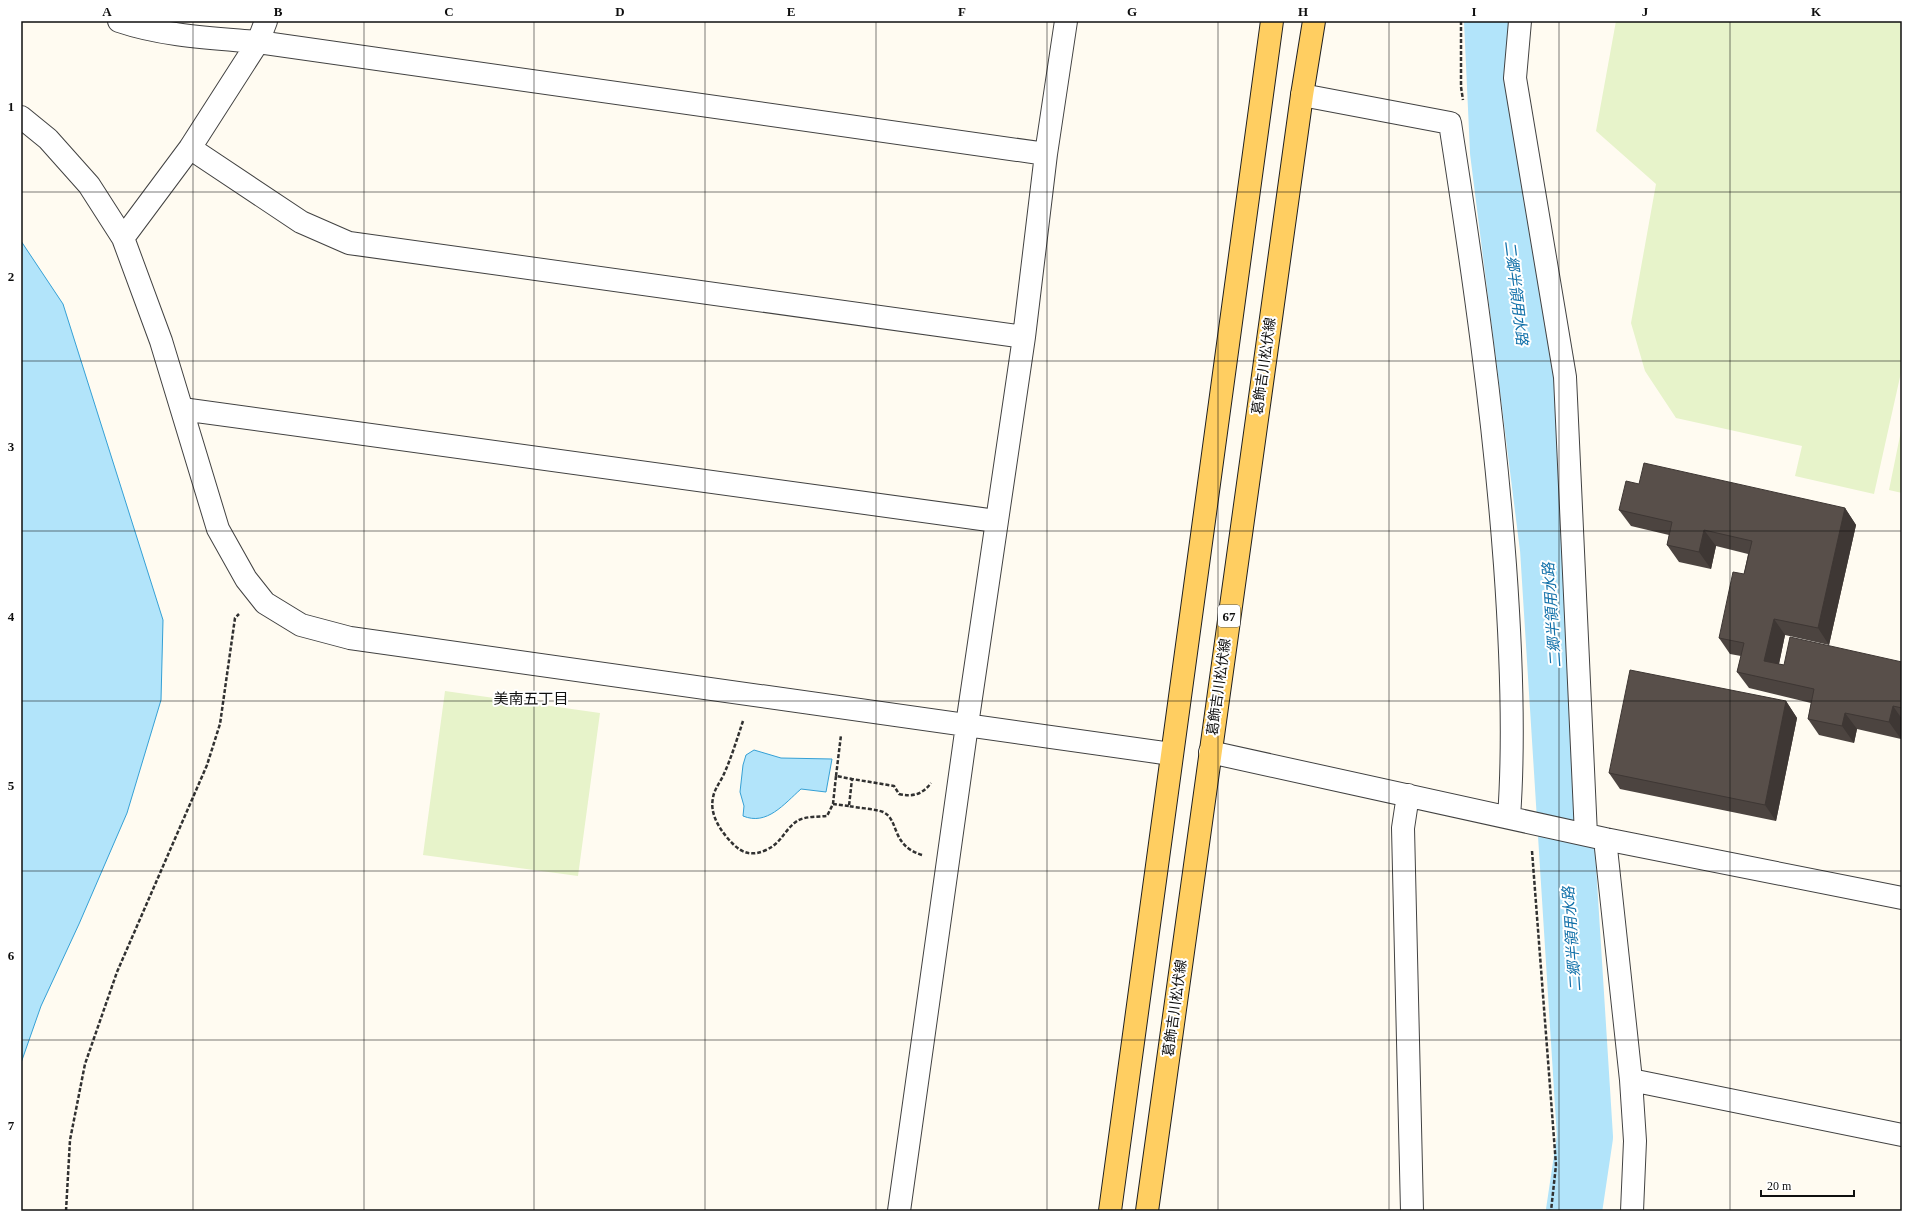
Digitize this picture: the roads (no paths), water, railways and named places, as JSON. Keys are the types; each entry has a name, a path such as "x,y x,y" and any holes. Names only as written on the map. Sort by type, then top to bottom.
{"main road":[{"path":"1110,1211 1155,886 1171,754 1242,252 1272,21"},
{"name":"葛飾吉川松伏線","path":"1147,1211 1302,95 1314,21"}],"street":[{"path":"119,21 134,26 183,35 258,42 1046,154"},
{"path":"123,238 190,148 258,42 266,21"},
{"path":"899,1211 996,521 1024,337 1046,154 1066,21"},
{"path":"1520,21 1515,78 1565,377 1596,837 1630,1080 1635,1141 1632,1211"},
{"path":"1302,95 1450,123 1485,357 1498,474 1509,627 1512,780 1509,817"},
{"path":"21,117 48,139 89,185 123,238 161,341 218,529 246,579 265,602 301,625 350,638 1171,754"},
{"path":"190,148 301,222 349,243 1024,337"},
{"path":"182,409 996,521"},
{"path":"1210,752 1596,837 1902,898"},
{"path":"1408,795 1403,828 1412,1211"},
{"path":"1630,1080 1902,1135"}],"water":[{"path":"21,241 63,304 163,620 161,700 127,813 79,924 41,1006 21,1063"},
{"path":"754,750 781,758 832,759 826,792 801,789 782,807 767,816 752,818 743,816 744,806 740,792 743,765 746,755"}],"waterway":[{"name":"二郷半領用水路","path":"1492,21 1498,152 1548,549 1585,1137 1574,1211"}],"district":[{"name":"美南五丁目","path":"531,699"}]}
